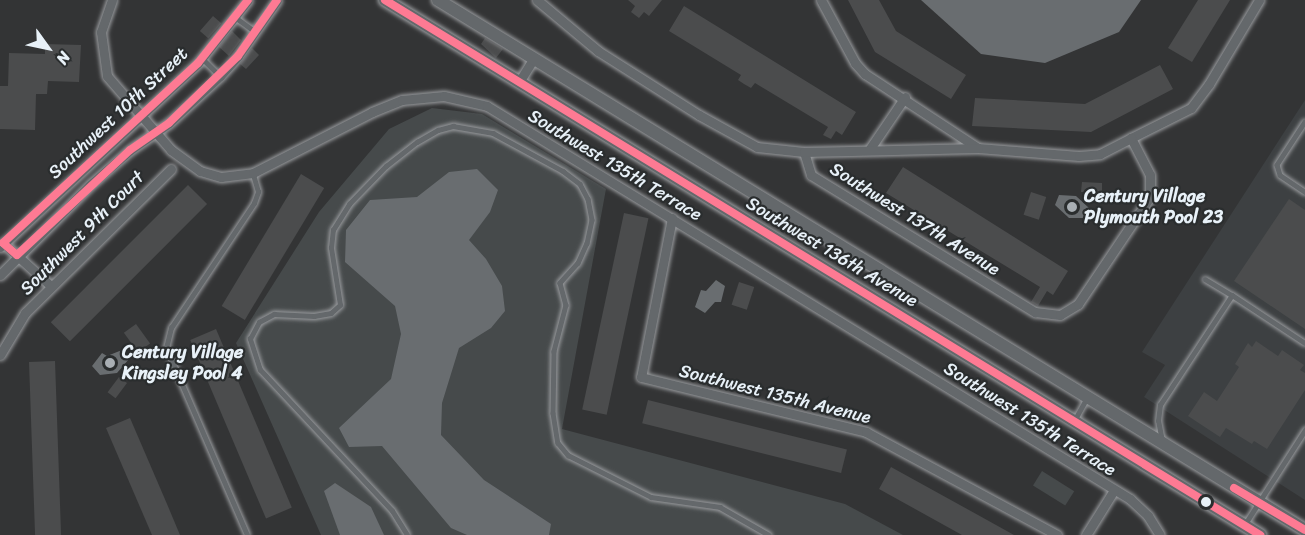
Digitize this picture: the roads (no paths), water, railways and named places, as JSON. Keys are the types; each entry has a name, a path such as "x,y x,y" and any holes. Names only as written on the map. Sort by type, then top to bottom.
{"street":[{"name":"Southwest 135th Terrace","path":"112,0 101,33 102,56 113,84 140,118 180,158 200,171 221,177 253,173 393,103 426,96 457,98 487,106 1114,490 1140,507 1160,535"},
{"name":"Southwest 10th Street","path":"17,255 2,245 202,58 248,0"},
{"name":"Southwest 10th Street","path":"0,275 17,255 90,185 220,76 256,32 277,0"},
{"name":"Southwest 136th Avenue","path":"385,0 1260,535"},
{"name":"Southwest 136th Avenue","path":"438,0 1305,530"},
{"path":"537,0 619,66 723,129 770,151 978,148 1079,156 1100,154 1191,108 1209,84 1259,0"},
{"path":"821,0 855,63 865,74 905,97 978,148"},
{"path":"519,82 534,58"},
{"path":"870,150 905,97"},
{"name":"Southwest 137th Avenue","path":"804,152 811,175 1035,312 1060,315 1078,304 1153,190 1150,175 1131,138"},
{"name":"Southwest 9th Court","path":"0,355 25,313 171,169"},
{"name":"Southwest 135th Avenue","path":"672,218 641,377 866,432 1057,535"},
{"path":"17,255 51,286"},
{"path":"1086,535 1114,490"}],"lane":[{"path":"235,17 256,32"},
{"path":"202,58 220,76"},
{"path":"1305,122 1277,165 1280,175 1305,192"},
{"path":"407,535 392,512 260,370 250,339 259,322 274,314 314,316 331,313 340,305 331,248 333,230 349,204 386,166 417,142 453,126 493,133 563,171 580,184 588,199 592,220 587,243 578,263 560,283 566,305 554,351 553,413 558,443 568,455 651,496 720,507 769,535"},
{"path":"247,535 166,348 171,328 254,202 258,192 253,173"},
{"path":"1205,279 1305,344"},
{"path":"1163,444 1158,421 1160,405 1232,295"},
{"path":"1074,421 1087,398"},
{"path":"1244,525 1305,430"}],"place":[{"name":"Century Village Plymouth Pool 23","path":"1072,207"},
{"name":"Century Village Kingsley Pool 4","path":"110,363"}]}
